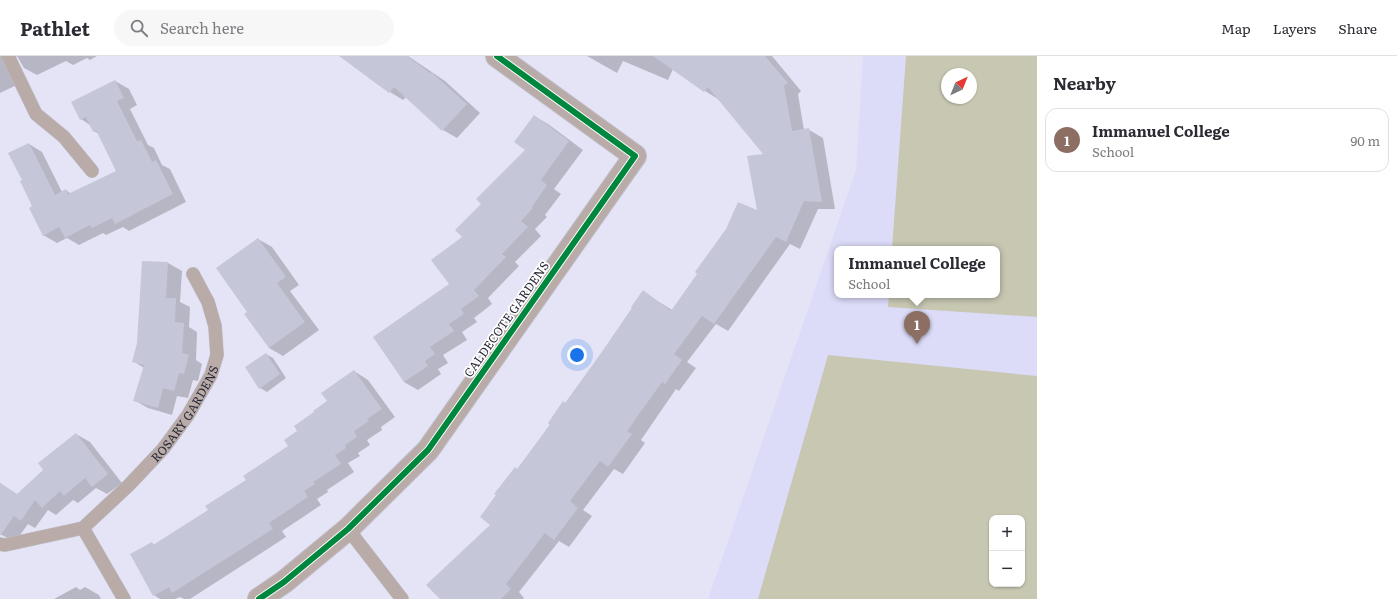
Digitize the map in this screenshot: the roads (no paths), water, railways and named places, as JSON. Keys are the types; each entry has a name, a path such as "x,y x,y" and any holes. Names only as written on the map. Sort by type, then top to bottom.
{"street":[{"name":"CALDECOTE GARDENS","path":"259,599 284,582 348,529 428,450 635,156 497,56"}],"lane":[{"path":"8,56 36,114 64,137 92,171"},
{"name":"ROSARY GARDENS","path":"83,528 129,485 162,449 188,414 211,375 217,355 215,326 208,302 193,274"},
{"path":"0,544 5,545 83,528 124,599"},
{"path":"348,529 402,599"}],"place":[{"name":"Immanuel College","path":"917,344"}]}
